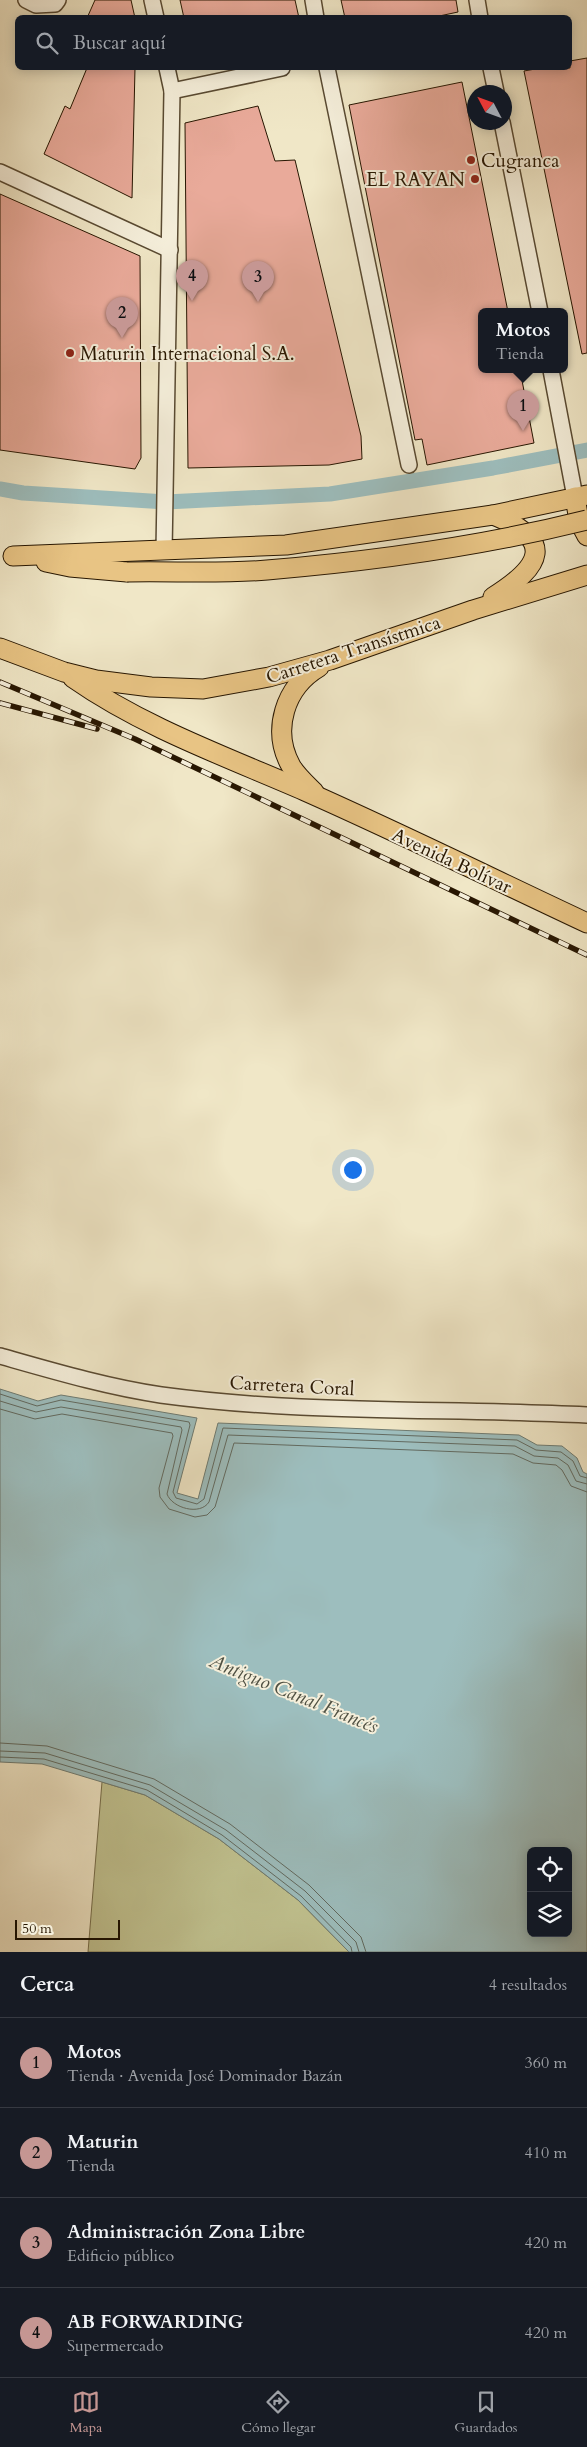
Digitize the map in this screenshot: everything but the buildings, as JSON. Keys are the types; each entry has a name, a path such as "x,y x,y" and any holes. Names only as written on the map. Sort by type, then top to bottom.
{"main road":[{"path":"6,554 164,551 286,545 493,515 581,496 579,521 587,536"},
{"path":"474,610 514,584 528,569 535,554 534,542 527,532 515,524 493,515"},
{"path":"6,554 70,567 126,572 266,570 389,557 490,541 587,520"},
{"name":"Carretera Transístmica","path":"0,648 64,672 114,682 203,689 269,677 330,660 474,610 587,575"},
{"name":"Avenida Bolívar","path":"318,797 291,767 282,746 283,712 291,693 307,674 330,660"},
{"name":"Avenida Bolívar","path":"64,672 100,697 144,720 318,797 587,923"}],"street":[{"path":"26,0 36,5 56,2"},
{"path":"152,0 155,15"},
{"path":"313,0 316,15"},
{"path":"477,0 480,15"},
{"path":"164,551 172,91 167,70"},
{"path":"172,91 272,70"},
{"path":"327,70 409,465"},
{"path":"490,70 494,85"},
{"path":"504,130 539,308"},
{"path":"0,172 170,250"},
{"path":"553,373 569,461 581,496"},
{"name":"Carretera Coral","path":"0,1356 120,1387 160,1395 248,1404 587,1415"}],"green space":[{"path":"102,1782 145,1795 219,1839 298,1900 349,1952 88,1952"}],"water":[{"name":"Antiguo Canal Francés","path":"0,1389 38,1401 61,1395 197,1418 177,1493 198,1499 218,1423 519,1435 537,1445 562,1446 577,1458 583,1472 587,1474 587,1952 349,1952 298,1900 219,1839 145,1795 42,1764 0,1762"}],"waterway":[{"path":"0,489 23,493 166,502 330,494 493,468 587,450"}],"railway":[{"path":"0,682 135,739 587,955"},
{"path":"0,703 97,729"}],"place":[{"name":"Cugranca","path":"471,160"},
{"name":"EL RAYAN","path":"475,179"},
{"name":"AB FORWARDING","path":"192,301"},
{"name":"Administración Zona Libre","path":"258,302"},
{"name":"Maturin","path":"122,338"},
{"name":"Maturin Internacional S.A.","path":"70,353"},
{"name":"Motos","path":"523,431"}]}
